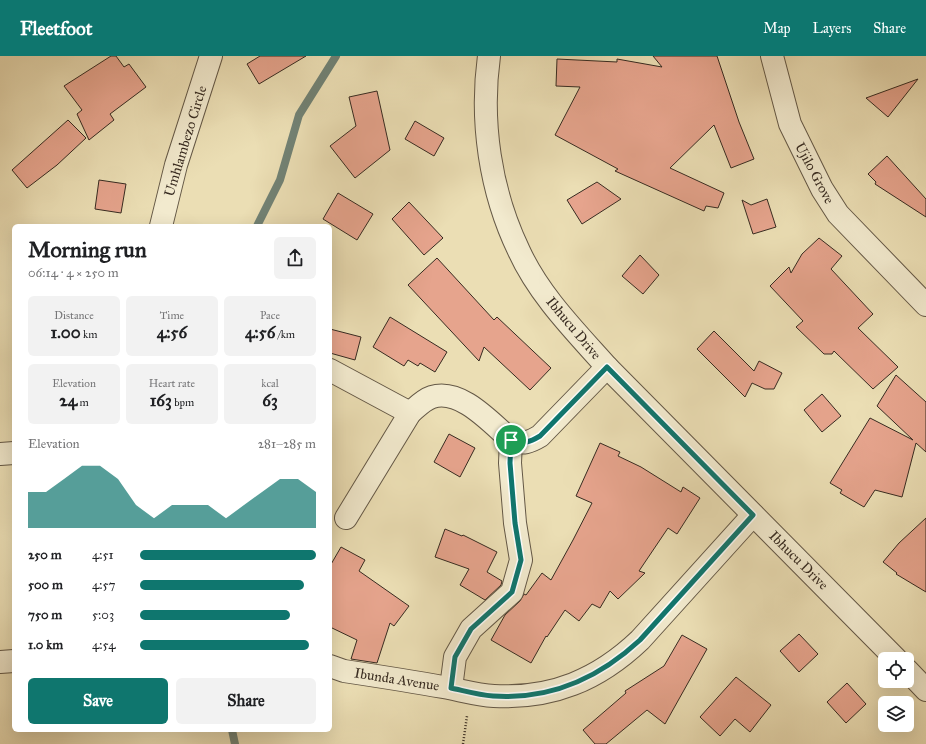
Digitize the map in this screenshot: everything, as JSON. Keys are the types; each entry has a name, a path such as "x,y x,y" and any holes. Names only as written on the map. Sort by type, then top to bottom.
{"street":[{"name":"Umhlambezo Circle","path":"161,224 176,165 211,56"},
{"name":"Ibhucu Drive","path":"489,56 487,70 486,133 492,167 505,216 519,252 539,285 567,322 607,367 889,652"},
{"name":"Ujilo Grove","path":"772,56 781,95 790,124 822,189 838,214 926,305"},
{"path":"346,518 410,413 425,400 433,396 442,396 456,398 468,403 511,440 524,443 532,441 540,436 607,367"},
{"path":"332,371 410,413"},
{"path":"451,688 455,657 471,629 512,592 521,560 515,523 510,463 511,440"},
{"path":"0,454 12,453"},
{"name":"Ibunda Avenue","path":"332,667 344,670 492,696 519,697 546,693 572,686 602,670 625,655 753,515"},
{"path":"0,662 12,661"}],"building":[{"path":"111,56 116,56 124,67 129,64 146,87 110,114 114,120 89,140 77,114 82,110 64,86"},
{"path":"260,56 306,56 259,84 247,64"},
{"path":"653,56 717,56 739,122 754,159 731,168 714,125 670,168 724,193 718,208 706,206 704,211 615,171 618,169 555,135 580,87 556,86 557,59 617,62 617,59 662,67"},
{"path":"918,79 888,117 866,98"},
{"path":"377,91 390,150 355,178 330,146 356,126 349,97"},
{"path":"68,120 86,138 57,165 27,188 12,170"},
{"path":"415,121 444,138 434,156 405,139"},
{"path":"887,156 926,199 926,217 875,184 876,182 868,174"},
{"path":"99,180 126,184 121,213 95,209"},
{"path":"597,182 621,199 582,224 567,200"},
{"path":"338,193 373,214 357,240 323,219"},
{"path":"767,199 776,227 753,234 742,200 751,205"},
{"path":"409,202 443,238 424,255 392,219"},
{"path":"819,238 842,256 831,269 873,314 858,328 898,367 873,389 834,351 832,354 824,354 796,327 803,321 770,286 789,267 791,273 802,254"},
{"path":"640,255 659,275 643,294 622,276"},
{"path":"437,258 494,320 497,317 551,368 530,390 484,347 479,361 408,285"},
{"path":"390,317 447,352 435,372 420,363 418,366 408,360 404,366 373,347"},
{"path":"332,330 361,337 355,360 332,354"},
{"path":"714,331 754,371 759,361 782,373 774,389 765,389 752,383 745,397 697,349"},
{"path":"896,375 926,402 926,452 916,443 902,497 875,490 864,507 840,493 842,490 830,483 870,418 913,440 877,406"},
{"path":"822,394 841,416 822,432 804,410"},
{"path":"449,434 475,448 460,477 434,462"},
{"path":"600,443 620,452 618,456 641,467 681,492 683,487 700,498 677,534 668,528 639,571 645,573 618,599 610,591 600,608 592,604 579,621 565,610 547,637 546,636 531,663 491,640 505,615 520,601 524,594 526,595 542,573 551,580 592,503 576,496"},
{"path":"926,518 926,592 896,574 897,573 883,562 899,543"},
{"path":"445,529 462,536 463,535 497,552 487,572 502,581 501,585 485,600 460,585 469,569 435,557"},
{"path":"341,547 365,560 359,571 409,606 394,626 390,623 377,663 351,659 357,640 332,628 332,563"},
{"path":"799,634 818,654 799,672 780,651"},
{"path":"682,635 707,649 665,724 647,710 606,744 595,744 583,730 626,693 625,691 664,666"},
{"path":"736,677 771,705 750,732 735,719 720,736 700,717"},
{"path":"847,683 866,704 846,723 827,702"}],"waterway":[{"path":"258,224 280,180 299,115 336,56"},
{"path":"232,732 235,744"}],"route":[{"path":"607,367 753,515 625,655 608,667 572,686 546,693 519,697 492,696 451,688 455,657 471,629 512,592 521,560 515,523 510,463 511,440 524,443 532,441 540,436 607,367"}]}
